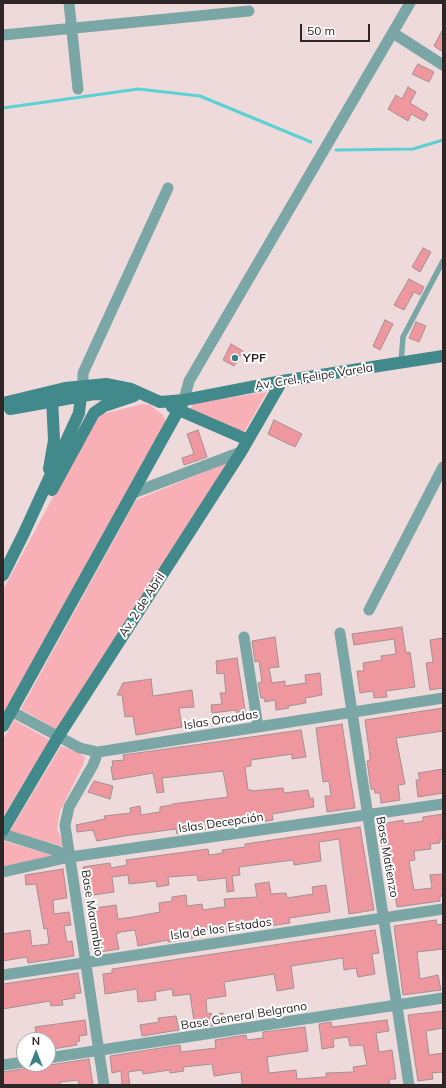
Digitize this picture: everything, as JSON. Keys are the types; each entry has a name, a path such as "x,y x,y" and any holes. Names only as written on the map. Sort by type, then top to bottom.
{"main road":[{"name":"Av. Crel. Felipe Varela","path":"160,402 184,400 282,382 443,356"},
{"name":"Av. 2 de Abril","path":"3,830 58,737 241,452 282,382"},
{"path":"3,403 77,389 117,385 248,440"},
{"path":"3,575 30,522 80,408 77,389"},
{"path":"23,535 52,458 54,440 51,401 54,395 77,389 106,394 147,397"},
{"path":"30,522 39,513 49,496 94,413 104,406 134,396"},
{"path":"3,726 184,400"},
{"path":"3,410 51,401"}],"street":[{"path":"69,3 78,89"},
{"path":"184,400 189,382 410,3"},
{"path":"3,35 249,12"},
{"path":"393,33 443,65"},
{"path":"77,389 168,188"},
{"path":"133,493 241,452"},
{"path":"369,610 443,467"},
{"name":"Base Matienzo","path":"340,634 366,816 384,918 409,1085"},
{"path":"244,637 258,727"},
{"name":"Islas Orcadas","path":"11,711 80,748 98,752 443,698"},
{"name":"Base Marambio","path":"98,752 93,765 69,807 65,825 104,1085"},
{"name":"Islas Decepción","path":"3,872 70,858 443,804"},
{"path":"3,834 57,851 70,858"},
{"name":"Isla de los Estados","path":"3,976 86,962 443,909"},
{"name":"Base General Belgrano","path":"56,1057 443,998"},
{"path":"3,1065 16,1063"}],"lane":[{"path":"401,363 403,337 443,261"}],"shaded area":[{"path":"267,392 244,432 189,411 194,403"},
{"path":"142,404 150,405 163,415 166,423 3,714 3,590 94,421 103,414"},
{"path":"231,461 56,729 21,709 136,500"},
{"path":"14,720 50,740 3,817 3,740"},
{"path":"61,746 80,753 85,758 60,811 57,829 65,847 10,831"},
{"path":"4,841 58,857 3,867"}],"building":[{"path":"443,29 443,52 434,46"},
{"path":"418,64 434,72 429,82 412,74"},
{"path":"408,87 416,92 410,103 428,114 424,121 411,114 408,121 388,109 396,95 402,99"},
{"path":"423,248 431,252 420,272 412,267"},
{"path":"409,279 424,287 420,295 414,292 404,310 394,305"},
{"path":"385,320 393,324 380,350 373,346"},
{"path":"416,322 426,326 419,342 409,338"},
{"path":"231,344 243,351 234,366 223,360"},
{"path":"274,420 302,434 295,447 268,434"},
{"path":"198,430 207,457 184,465 182,458 194,454 187,434"},
{"path":"402,627 406,653 410,652 415,687 386,691 387,697 374,698 373,691 360,693 357,671 364,671 363,663 382,660 381,656 396,654 394,639 354,645 352,634"},
{"path":"275,637 279,667 269,668 272,683 285,681 285,686 306,683 305,675 320,673 322,695 305,698 306,703 276,710 275,700 265,702 264,698 261,698 258,683 262,682 259,661 255,662 252,641"},
{"path":"443,638 443,688 430,690 426,663 433,662 430,640"},
{"path":"237,658 246,716 237,718 236,710 212,713 211,705 222,704 220,693 226,693 224,673 217,674 216,661"},
{"path":"151,679 153,696 192,690 194,707 179,708 182,727 136,735 133,716 125,717 122,695 117,695 123,683"},
{"path":"443,708 443,731 396,738 405,784 398,785 400,800 381,803 380,793 375,793 374,789 371,789 367,761 370,760 370,757 365,720"},
{"path":"342,724 355,808 327,812 325,796 331,796 329,781 323,782 316,728"},
{"path":"301,730 306,757 292,759 292,754 251,760 251,766 245,767 248,790 252,791 283,788 284,793 308,790 310,799 313,798 314,807 272,814 273,820 256,823 255,817 208,824 208,829 177,834 176,829 97,841 93,830 77,832 76,825 105,819 104,816 131,813 130,808 140,806 141,815 160,812 160,807 172,804 228,797 223,771 162,778 164,792 157,793 153,773 113,780 111,767 113,766 112,761 124,760 123,755"},
{"path":"443,769 443,793 418,797 416,780 420,780 418,773"},
{"path":"94,781 113,786 110,799 88,792"},
{"path":"443,814 443,839 440,839 440,843 430,844 431,849 414,851 415,860 409,861 414,890 432,888 430,875 443,874 443,891 442,896 440,896 440,901 397,907 392,877 386,878 380,837 385,837 382,824 403,820 404,824 423,821 423,817"},
{"path":"360,827 374,910 349,914 339,839 319,842 321,861 294,865 293,860 239,867 240,875 232,876 234,891 227,892 226,878 198,881 197,875 168,877 169,885 157,887 156,881 129,884 128,875 112,877 114,892 87,896 83,867 110,863 111,868 127,865 126,860 208,849 209,855 223,853 222,850 245,847 245,844"},
{"path":"63,869 67,898 53,900 54,914 69,912 71,925 64,926 67,942 72,941 74,956 28,963 27,957 3,961 3,934 30,930 32,946 49,944 47,928 44,929 36,884 26,885 25,875"},
{"path":"269,882 271,894 286,893 287,898 313,894 312,887 326,885 330,912 289,918 290,923 220,933 219,928 196,932 197,937 168,942 168,940 138,946 135,930 121,932 116,934 119,949 94,953 88,909 116,905 118,919 133,917 160,912 159,903 172,901 172,897 186,895 187,906 202,904 203,910 225,907 224,899 257,897 255,884"},
{"path":"436,920 437,925 443,924 443,949 417,952 420,979 438,975 441,990 403,995 394,926"},
{"path":"375,930 379,953 372,954 375,974 358,977 356,968 344,970 343,958 291,966 294,988 277,991 274,974 224,982 226,996 206,999 207,1014 211,1013 211,1015 223,1013 224,1024 195,1028 190,994 173,996 172,989 155,992 156,1000 138,1002 137,989 105,994 103,974 112,973 112,969"},
{"path":"78,973 81,993 74,994 75,998 62,1000 63,1005 51,1006 50,1001 3,1009 3,984"},
{"path":"443,1011 443,1028 426,1031 429,1055 443,1053 443,1072 432,1073 433,1079 418,1081 408,1015"},
{"path":"176,1016 179,1030 142,1036 140,1025 159,1022 158,1018"},
{"path":"85,1020 87,1035 79,1036 80,1041 76,1042 77,1045 56,1048 56,1032 36,1032 35,1027"},
{"path":"387,1020 389,1031 376,1033 379,1052 392,1050 396,1079 389,1079 390,1085 242,1085 241,1072 214,1076 212,1064 183,1067 184,1071 170,1073 170,1070 143,1074 142,1070 128,1072 130,1085 122,1085 121,1071 112,1073 110,1056 180,1045 181,1052 216,1048 215,1040 246,1035 247,1040 263,1038 263,1032 305,1027 308,1051 267,1057 269,1073 296,1070 297,1079 326,1077 326,1073 354,1072 353,1067 367,1065 363,1045 350,1046 348,1037 333,1039 334,1047 322,1049 319,1024 331,1022 332,1027"},
{"path":"89,1059 93,1085 79,1085 78,1080 60,1082 61,1085 3,1085 3,1072 16,1070 16,1072 56,1072 56,1064"}],"waterway":[{"path":"3,108 138,89 200,96 311,142"},
{"path":"336,150 413,149 443,140"}],"place":[{"name":"YPF","path":"235,358"}]}
